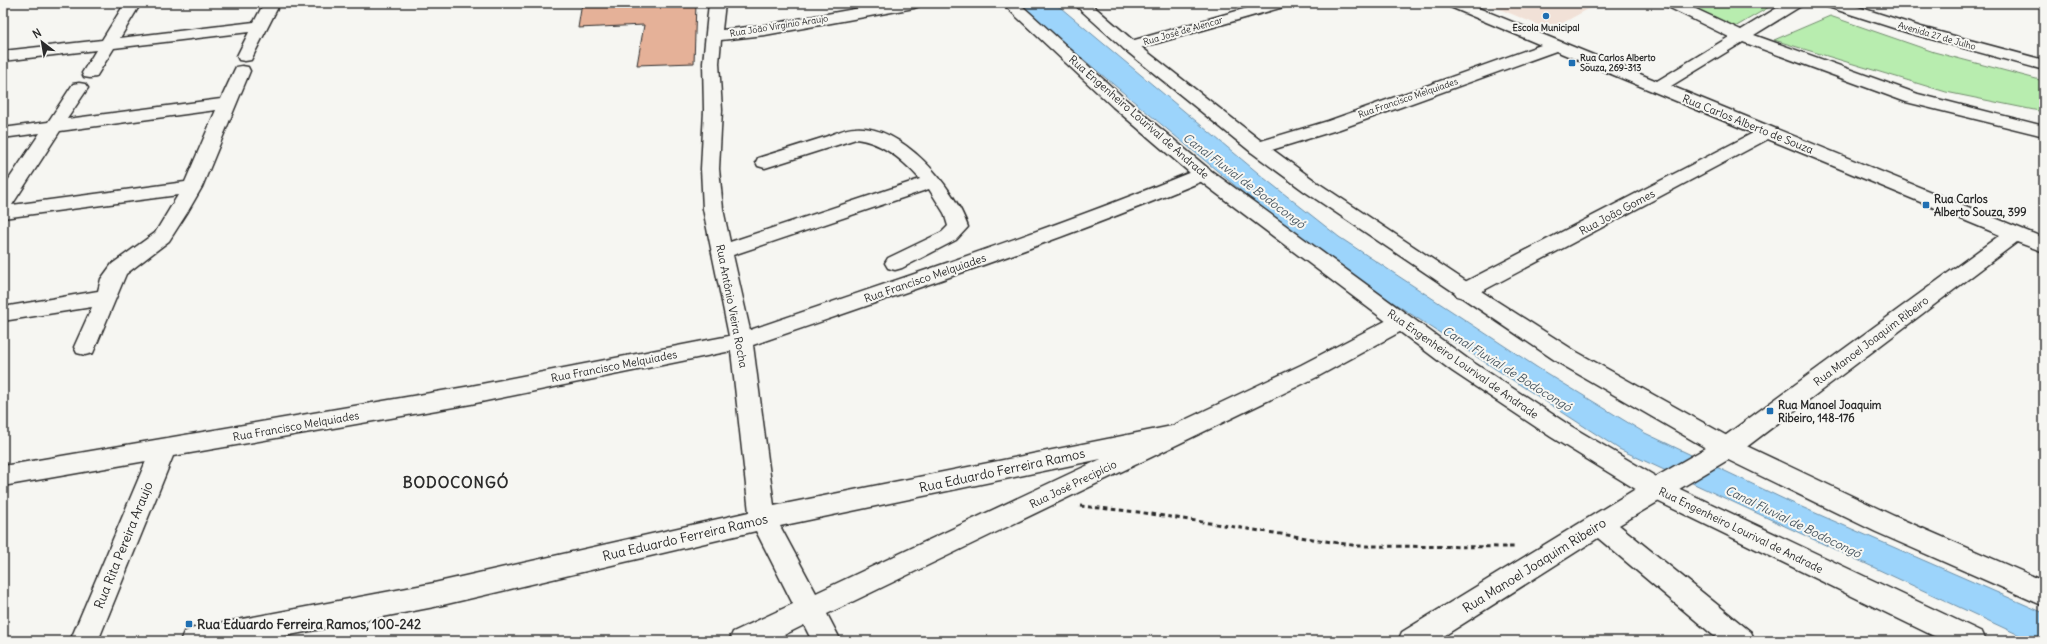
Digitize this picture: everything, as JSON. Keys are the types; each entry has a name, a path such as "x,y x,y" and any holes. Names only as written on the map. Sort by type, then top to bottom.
{"street":[{"path":"90,73 133,3"},
{"path":"85,347 107,297 112,279 118,269 162,237 192,187 244,64 272,3"},
{"name":"Rua Antônio Vieira Rocha","path":"717,3 711,63 713,110 710,169 713,209 728,287 741,341 763,519 826,641"},
{"name":"Rua João Virginio Araujo","path":"714,36 765,30 914,3"},
{"name":"Rua Engenheiro Lourival de Andrade","path":"1010,3 1119,103 1203,174 1460,365 1560,431 1661,486 1972,641"},
{"path":"1081,3 1130,46 1258,148 1311,187 1465,291 1567,357 1721,451 2044,594"},
{"name":"Rua José de Alencar","path":"1130,46 1282,3"},
{"name":"Rua Carlos Alberto de Souza","path":"1452,3 2044,246"},
{"path":"1671,3 1741,36 1912,98 2044,131"},
{"path":"1658,87 1796,3"},
{"name":"Avenida 27 de Julho","path":"1830,3 1922,32 2044,65"},
{"path":"3,56 261,26"},
{"name":"Rua Francisco Melquiades","path":"1258,148 1334,125 1557,45"},
{"path":"3,203 12,179 79,88"},
{"path":"3,133 228,103"},
{"path":"765,162 843,136 865,132 892,145 910,159 932,181 950,205 958,227 949,236 894,263"},
{"name":"Rua João Gomes","path":"1465,291 1768,132"},
{"name":"Rua Francisco Melquiades","path":"3,476 163,450 471,395 741,341 980,259 1143,199 1203,174"},
{"path":"722,252 932,181"},
{"path":"3,212 192,187"},
{"name":"Rua Manoel Joaquim Ribeiro","path":"1412,641 1599,524 1721,451 2015,234"},
{"path":"3,314 107,297"},
{"name":"Rua José Precipício","path":"743,641 1309,371 1401,322"},
{"name":"Rua Eduardo Ferreira Ramos","path":"194,641 434,595 763,519 1177,434"},
{"name":"Rua Rita Pereira Araujo","path":"84,641 163,450"},
{"path":"1599,524 1741,641"}],"path":[{"path":"1076,505 1138,512 1358,546 1523,547"}],"shaded area":[{"name":"Escola Municipal","path":"1485,3 1599,3 1550,30"}],"green space":[{"path":"1685,3 1776,3 1735,27"},
{"path":"1830,16 1934,52 2044,81 2044,112 1946,92 1774,40"}],"water":[{"name":"Canal Fluvial de Bodocongó","path":"1020,3 1055,3 1264,178 1339,237 1538,368 1645,433 1788,501 2044,613 2044,641 2032,641 1619,449 1312,250 1041,24"}],"building":[{"path":"582,3 696,3 694,63 637,65 644,25 578,28"}],"place":[{"name":"Escola Municipal","path":"1546,16"},
{"name":"Rua Carlos Alberto Souza, 269-313","path":"1572,63"},
{"name":"Rua Carlos Alberto Souza, 399","path":"1926,205"},
{"name":"Rua Manoel Joaquim Ribeiro, 148-176","path":"1770,411"},
{"name":"Rua Eduardo Ferreira Ramos, 100-242","path":"189,624"}],"district":[{"name":"BODOCONGÓ","path":"456,483"}]}
